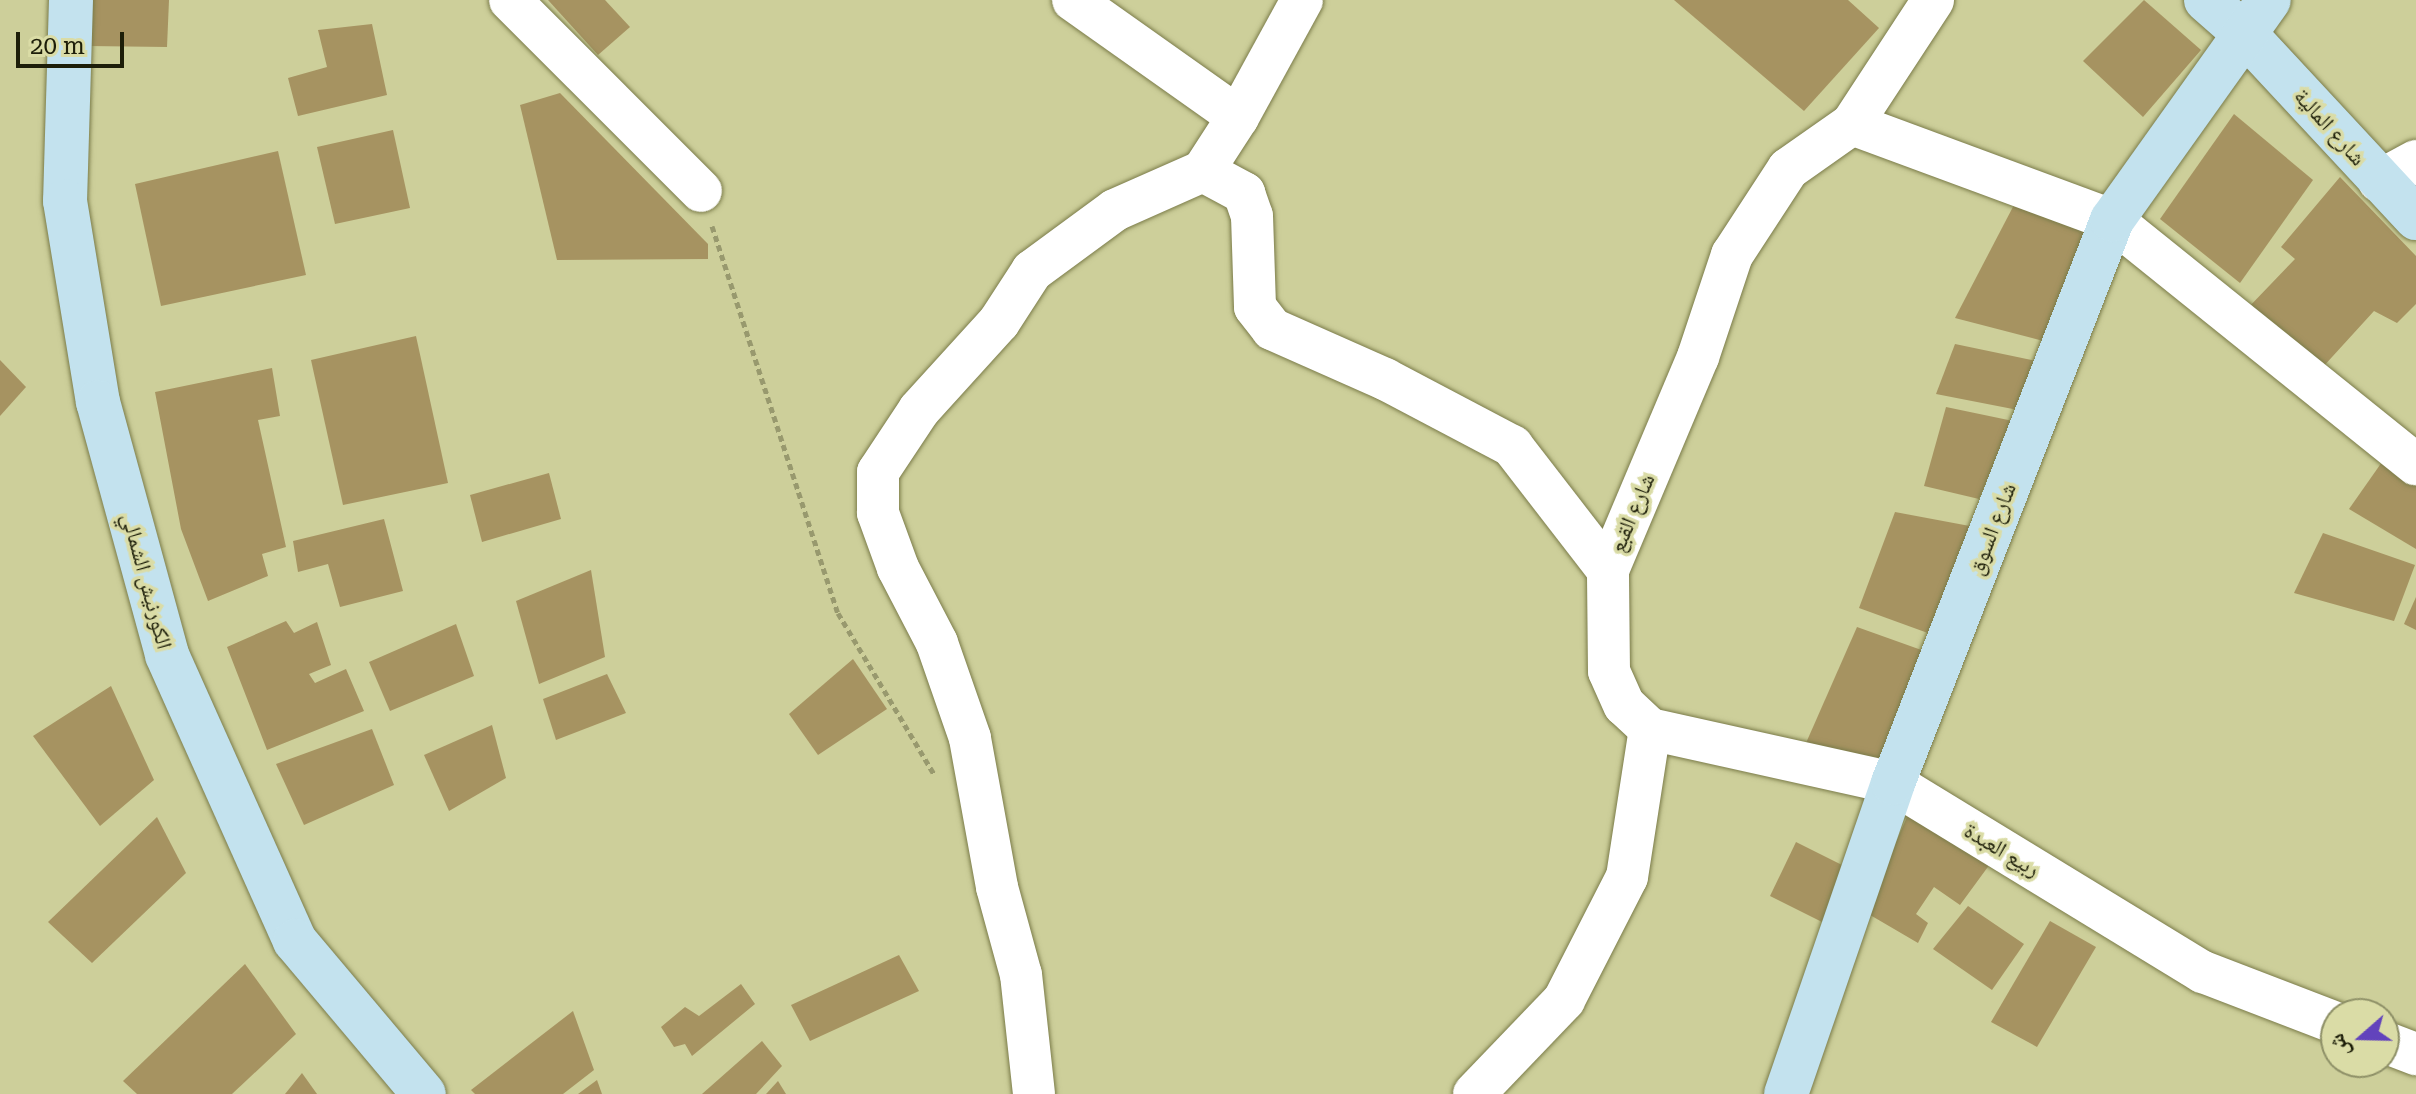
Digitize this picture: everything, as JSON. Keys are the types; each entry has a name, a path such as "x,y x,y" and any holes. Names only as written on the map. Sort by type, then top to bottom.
{"street":[{"name":"الكورنيش الشمالي","path":"71,0 65,201 98,402 167,655 295,941 424,1094"},
{"path":"510,0 701,191"},
{"path":"1073,0 1238,117"},
{"path":"1034,1094 1021,975 997,887 970,738 937,643 898,568 878,513 878,472 919,410 999,322 1032,271 1115,210 1203,171 1238,117 1302,0"},
{"name":"شارع القبع","path":"1650,729 1624,705 1609,671 1608,570 1698,357 1732,255 1788,169 1852,124 1933,0"},
{"name":"شارع المالية","path":"2206,0 2257,18 2397,171 2416,218"},
{"name":"شارع السوق","path":"1786,1094 1893,783 2112,220 2257,18"},
{"path":"1852,124 2112,220 2416,464"},
{"path":"1203,171 1244,193 1252,216 1255,307 1272,329 1385,379 1512,446 1608,570"},
{"path":"1474,1094 1564,1000 1627,877 1650,729"},
{"name":"ربيع العبدة","path":"1650,729 1893,783 2203,972 2320,1017"}],"path":[{"path":"701,191 838,613 936,776"}],"building":[{"path":"91,0 169,0 167,47 88,46"},
{"path":"548,0 605,0 630,27 598,55"},
{"path":"1674,0 1848,0 1879,28 1804,111"},
{"path":"2144,0 2201,50 2143,117 2083,61"},
{"path":"372,24 387,95 298,116 288,78 327,67 318,30"},
{"path":"560,93 708,244 708,259 557,260 520,105"},
{"path":"2234,114 2313,180 2240,283 2160,219"},
{"path":"393,130 410,208 335,224 317,147"},
{"path":"278,151 306,275 161,306 135,184"},
{"path":"2340,177 2416,256 2416,304 2397,323 2374,311 2322,368 2246,310 2295,259 2281,247"},
{"path":"2015,203 2095,235 2051,343 1955,318"},
{"path":"416,336 448,483 343,505 311,360"},
{"path":"1955,344 2041,362 2018,410 1936,394"},
{"path":"0,360 26,387 0,416"},
{"path":"272,368 280,416 258,420 286,547 262,554 268,576 208,601 181,529 155,392"},
{"path":"1946,407 2013,421 1979,499 1924,486"},
{"path":"2382,462 2416,486 2416,549 2349,509"},
{"path":"549,473 561,519 482,542 470,495"},
{"path":"1895,512 1975,527 1936,636 1859,608"},
{"path":"384,519 403,591 340,607 328,564 298,572 293,541"},
{"path":"2323,533 2415,565 2394,621 2294,593"},
{"path":"591,570 605,657 539,684 516,601"},
{"path":"2416,597 2416,630 2404,624"},
{"path":"286,621 294,633 317,622 331,665 309,674 315,683 346,669 364,711 267,750 227,647"},
{"path":"456,624 474,676 390,711 369,662"},
{"path":"1857,627 1927,652 1878,765 1806,743"},
{"path":"853,659 887,709 818,755 789,714"},
{"path":"607,674 626,713 556,740 543,699"},
{"path":"111,686 154,780 100,826 33,736"},
{"path":"492,725 506,778 449,811 424,755"},
{"path":"372,729 394,785 304,825 276,764"},
{"path":"1911,808 1990,864 1960,905 1934,887 1916,914 1928,923 1918,943 1865,912"},
{"path":"157,817 186,873 92,963 48,922"},
{"path":"1796,842 1852,870 1826,924 1770,896"},
{"path":"1968,906 2024,944 1992,990 1933,949"},
{"path":"2050,921 2096,947 2037,1047 1991,1022"},
{"path":"899,955 919,991 810,1041 791,1005"},
{"path":"245,964 296,1034 232,1094 137,1094 123,1081"},
{"path":"741,984 755,1004 692,1056 685,1044 674,1047 661,1027 685,1007 699,1016"},
{"path":"573,1011 594,1070 563,1094 475,1094 471,1090"},
{"path":"762,1041 782,1066 756,1094 702,1094"},
{"path":"302,1073 317,1094 285,1094"},
{"path":"597,1080 602,1094 578,1094"},
{"path":"778,1081 786,1094 766,1094"}]}
